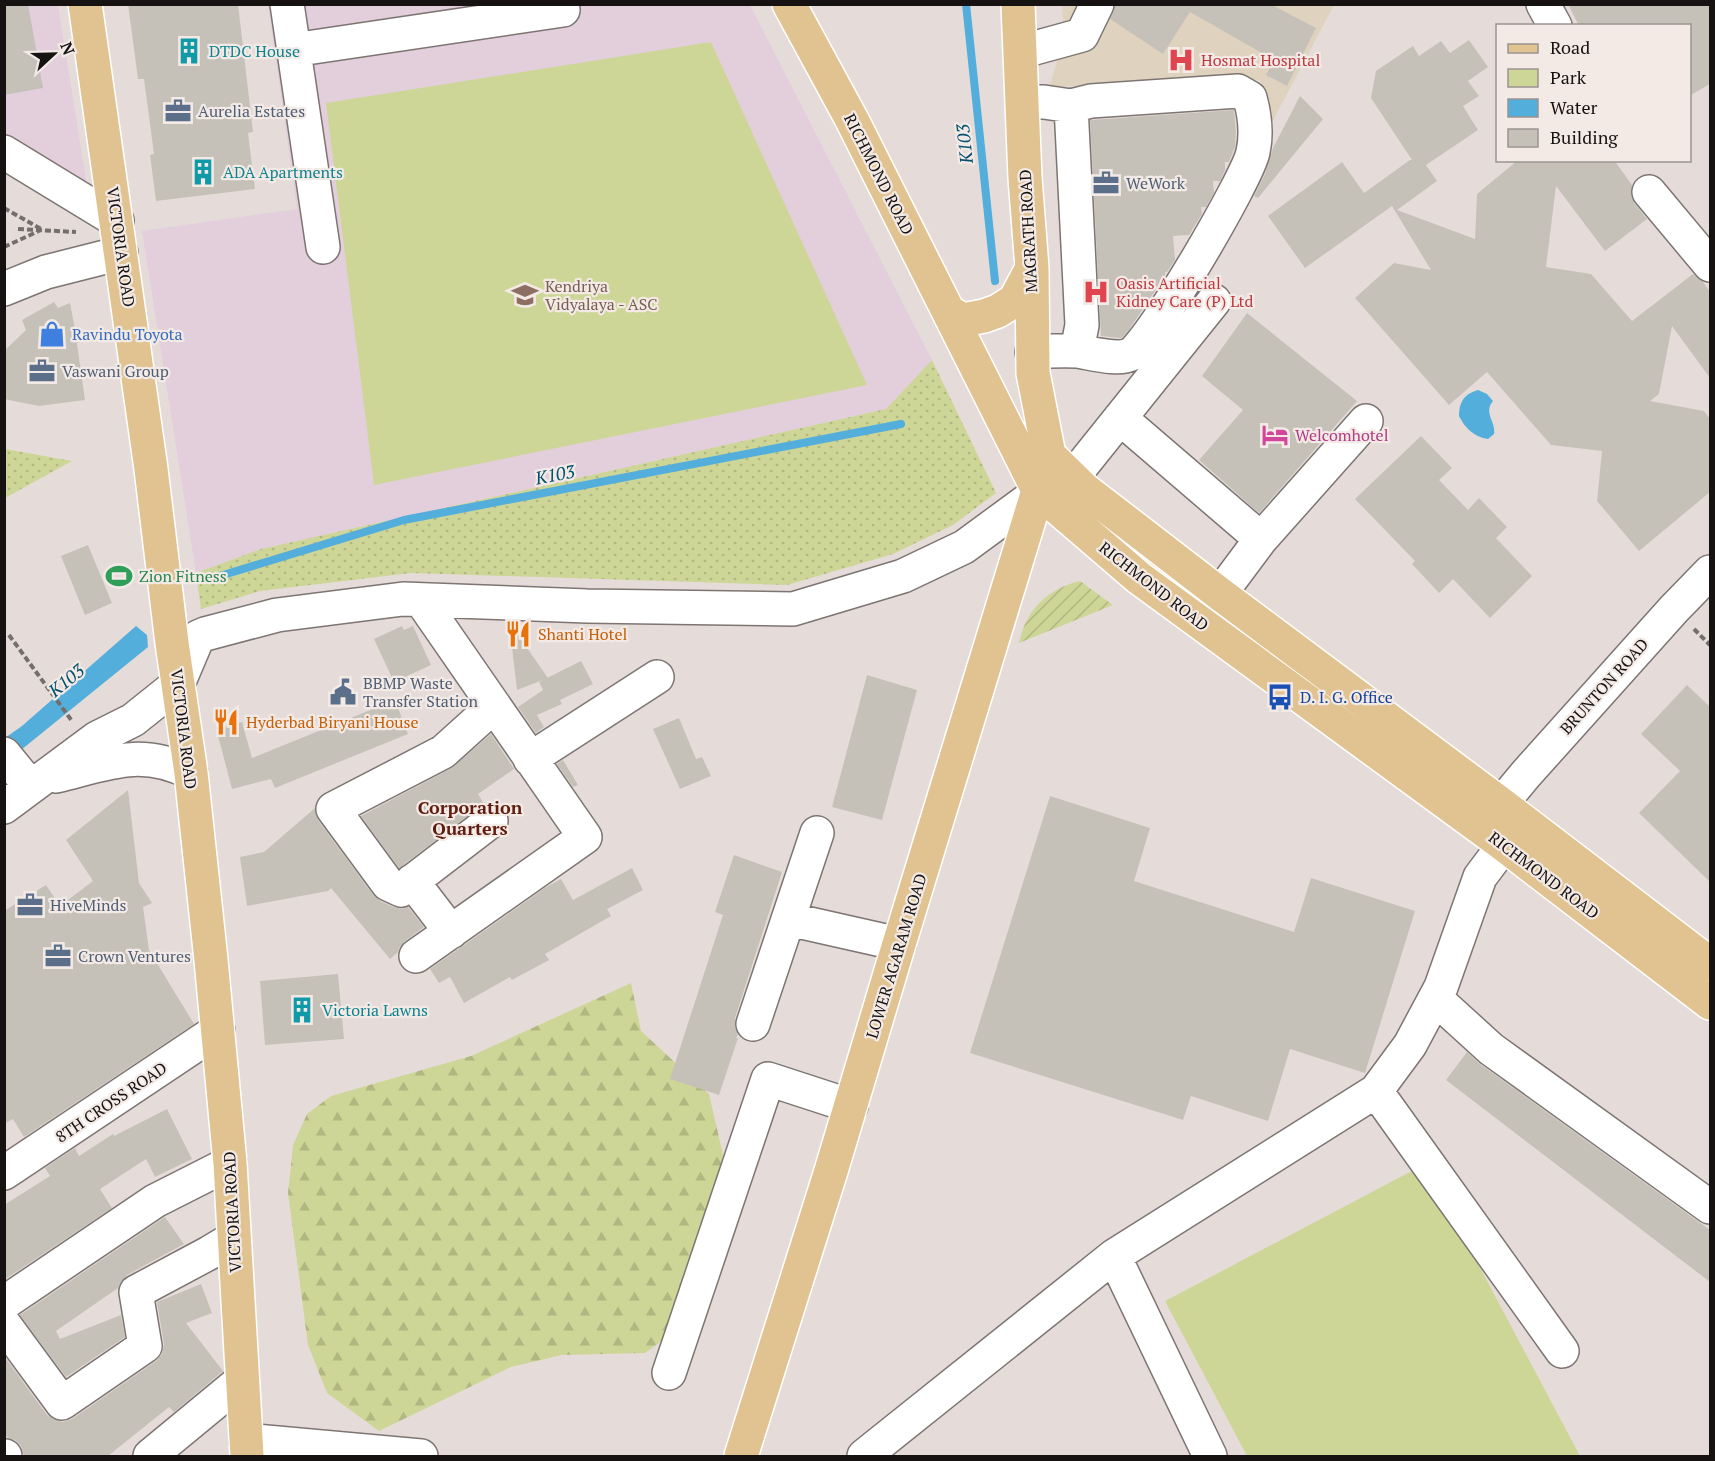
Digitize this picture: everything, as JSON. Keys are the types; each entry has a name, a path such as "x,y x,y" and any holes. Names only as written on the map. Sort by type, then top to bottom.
{"main road":[{"name":"VICTORIA ROAD","path":"86,4 152,469 181,655 190,773 212,960 230,1163 246,1448"},
{"name":"RICHMOND ROAD","path":"789,4 852,120 1039,492 1139,578 1497,826 1710,964"},
{"name":"MAGRATH ROAD","path":"1018,4 1025,178 1032,268 1033,373 1060,466"},
{"path":"949,312 963,320 998,311 1015,300 1032,268"},
{"name":"RICHMOND ROAD","path":"1060,466 1085,490 1220,594 1710,1003"},
{"name":"LOWER AGARAM ROAD","path":"741,1456 1039,492 1060,466"}],"street":[{"path":"287,4 323,247"},
{"path":"1020,52 1082,35 1097,4"},
{"path":"1543,4 1554,24"},
{"path":"293,50 563,10"},
{"path":"1022,102 1071,106 1091,101 1238,91 1250,98 1255,118 1253,154 1232,198 1195,263 1143,344 1130,355 1104,357 1077,351 1032,352"},
{"path":"1071,106 1082,325 1077,351"},
{"path":"4,152 119,236 46,272 4,289"},
{"path":"1649,192 1710,265"},
{"path":"1060,466 1120,418 1214,301"},
{"path":"1120,418 1262,539"},
{"path":"1220,594 1262,539 1365,421"},
{"path":"4,807 23,772 133,720 181,655 277,615 403,599 587,606 793,609 903,576 944,557 964,547 1039,492"},
{"name":"BRUNTON ROAD","path":"1376,1091 1410,1045 1441,987 1497,826 1541,757 1702,597"},
{"path":"416,956 585,837 421,600"},
{"path":"530,759 657,677"},
{"path":"491,822 400,890 388,884 333,809 443,752 494,706"},
{"path":"23,772 150,759 164,761 190,773"},
{"path":"753,1024 817,833"},
{"path":"412,881 451,932"},
{"path":"788,918 899,944"},
{"path":"1435,998 1491,1049 1710,1207"},
{"name":"8TH CROSS ROAD","path":"4,1173 218,1030"},
{"path":"669,1373 768,1079 851,1106"},
{"path":"864,1456 1114,1256 1376,1091 1562,1351"},
{"path":"4,1303 155,1201 230,1163"},
{"path":"4,1324 62,1403 145,1346 136,1292 234,1238"},
{"path":"1114,1256 1210,1456"},
{"path":"150,1456 242,1380"},
{"path":"246,1448 421,1456"}],"path":[{"path":"4,208 42,230"},
{"path":"18,229 119,236"},
{"path":"4,247 42,230"},
{"path":"1702,597 1710,645"},
{"path":"9,635 66,713"}],"shaded area":[{"path":"4,5 58,5 88,192 5,140"},
{"name":"Kendriya Vidyalaya - ASC","path":"268,5 750,5 932,360 886,409 261,549 196,573 142,231 297,209"},
{"name":"Hosmat Hospital","path":"1062,5 1334,5 1268,130 1260,80 1049,87 1064,40"}],"green space":[{"path":"711,42 867,385 374,485 326,103"},
{"path":"932,360 996,493 953,525 893,554 787,585 411,573 260,591 201,609 196,573 261,549 886,409"},
{"path":"5,449 72,461 5,498"},
{"path":"1080,581 1113,605 1019,643 1022,631 1037,606 1049,594"},
{"path":"631,983 641,1031 709,1094 723,1155 701,1283 681,1327 645,1353 562,1355 511,1367 379,1431 327,1393 308,1345 288,1193 293,1145 307,1114 331,1096 471,1056"},
{"path":"1425,1164 1580,1456 1247,1456 1165,1301"}],"water":[{"path":"1478,390 1487,394 1493,401 1489,413 1494,434 1488,439 1470,431 1459,416 1463,399"},
{"path":"136,626 147,635 148,647 5,763 5,738 22,726"}],"building":[{"path":"4,4 28,4 43,88 4,95"},
{"path":"128,4 238,4 253,132 248,133 255,189 156,201 150,155 154,154 144,79 138,79"},
{"path":"1115,4 1270,4 1316,28 1287,86 1266,75 1274,60 1190,12 1163,54 1110,19"},
{"path":"1568,4 1710,4 1710,84 1691,95 1691,24 1578,24"},
{"path":"1469,40 1488,67 1468,81 1479,96 1463,106 1478,130 1426,165 1437,181 1397,210 1475,239 1477,194 1516,162 1615,162 1632,185 1631,196 1647,219 1605,251 1556,186 1546,267 1591,274 1632,321 1693,274 1710,292 1710,378 1672,326 1659,394 1650,401 1704,411 1710,419 1710,492 1639,551 1597,501 1602,451 1551,445 1487,372 1449,405 1355,298 1394,263 1431,270 1392,206 1305,268 1268,216 1342,162 1364,193 1412,160 1371,98 1376,71 1413,46 1419,56 1441,41 1450,53"},
{"path":"1300,96 1323,119 1258,198 1254,196 1265,174 1273,148"},
{"path":"1234,110 1235,147 1229,162 1225,162 1225,170 1220,181 1213,181 1214,193 1206,207 1201,207 1202,214 1189,235 1173,236 1175,260 1128,331 1121,338 1101,336 1090,120"},
{"path":"54,302 58,308 70,303 75,329 80,329 77,344 85,400 39,406 4,399 4,351 26,330 22,320"},
{"name":"Welcomhotel","path":"1247,313 1357,401 1259,513 1199,460 1243,410 1202,376"},
{"path":"1421,436 1452,468 1439,480 1468,510 1479,498 1507,527 1496,538 1532,576 1490,618 1453,579 1439,593 1412,564 1415,561 1355,499"},
{"path":"88,545 112,603 85,615 61,556"},
{"path":"509,622 548,678 517,690"},
{"path":"402,626 404,630 413,626 431,665 394,682 374,639"},
{"path":"581,661 593,684 560,700 562,704 537,715 544,727 536,733 518,707 543,690 539,682"},
{"path":"867,675 917,690 882,820 832,807"},
{"path":"1687,685 1710,707 1710,882 1639,813 1680,771 1641,734"},
{"path":"395,700 408,734 275,788 271,779 232,789 216,728 242,722 252,758"},
{"path":"679,718 696,759 702,757 711,776 680,789 653,729"},
{"path":"491,734 514,769 478,794 484,804 399,868 361,816 452,768"},
{"path":"563,760 578,785 573,787 557,764"},
{"path":"128,790 139,883 152,903 143,907 149,950 194,1024 24,1137 13,1119 4,1124 4,911 46,885 60,906 93,881 66,840"},
{"path":"1050,796 1150,828 1134,881 1294,932 1311,878 1415,911 1365,1073 1290,1049 1268,1121 1191,1096 1183,1120 970,1053"},
{"path":"315,808 318,820 373,895 393,907 402,909 408,907 424,927 405,941 390,959 331,888 328,891 247,906 240,857 264,852"},
{"path":"734,855 782,872 735,1018 738,1034 736,1038 738,1038 719,1095 670,1079 723,915 715,912"},
{"path":"632,868 643,890 607,909 611,916 545,954 549,960 512,980 510,977 464,1003 450,977 439,983 430,969 561,879 573,900"},
{"name":"Victoria Lawns","path":"338,974 344,1039 265,1045 260,981"},
{"path":"1467,1052 1480,1064 1710,1230 1710,1282 1446,1080"},
{"path":"167,1109 192,1159 155,1177 146,1159 100,1189 112,1208 4,1280 4,1205 50,1176 45,1168 75,1148 79,1156 113,1134 114,1136"},
{"path":"165,1217 184,1244 127,1275 118,1288 56,1331 60,1339 121,1315 125,1337 66,1377 20,1315"},
{"path":"201,1284 212,1313 186,1323 223,1371 174,1412 169,1407 108,1456 24,1456 21,1446 4,1434 4,1356 47,1415 63,1422 72,1419 156,1361 162,1354 164,1344 157,1302"}],"waterway":[{"name":"K103","path":"966,4 995,281"},
{"name":"K103","path":"220,576 404,520 901,424"}],"place":[{"name":"DTDC House","path":"189,51"},
{"name":"Hosmat Hospital","path":"1181,60"},
{"name":"Aurelia Estates","path":"178,111"},
{"name":"ADA Apartments","path":"203,172"},
{"name":"WeWork","path":"1106,183"},
{"name":"Oasis Artificial Kidney Care (P) Ltd","path":"1096,292"},
{"name":"Kendriya Vidyalaya - ASC","path":"525,295"},
{"name":"Ravindu Toyota","path":"52,334"},
{"name":"Vaswani Group","path":"42,371"},
{"name":"Welcomhotel","path":"1275,435"},
{"name":"Zion Fitness","path":"119,576"},
{"name":"Shanti Hotel","path":"518,634"},
{"name":"BBMP Waste Transfer Station","path":"343,692"},
{"name":"D. I. G. Office","path":"1280,697"},
{"name":"Hyderbad Biryani House","path":"226,722"},
{"name":"HiveMinds","path":"30,905"},
{"name":"Crown Ventures","path":"58,956"},
{"name":"Victoria Lawns","path":"302,1010"}],"district":[{"name":"Corporation Quarters","path":"470,817"}]}
